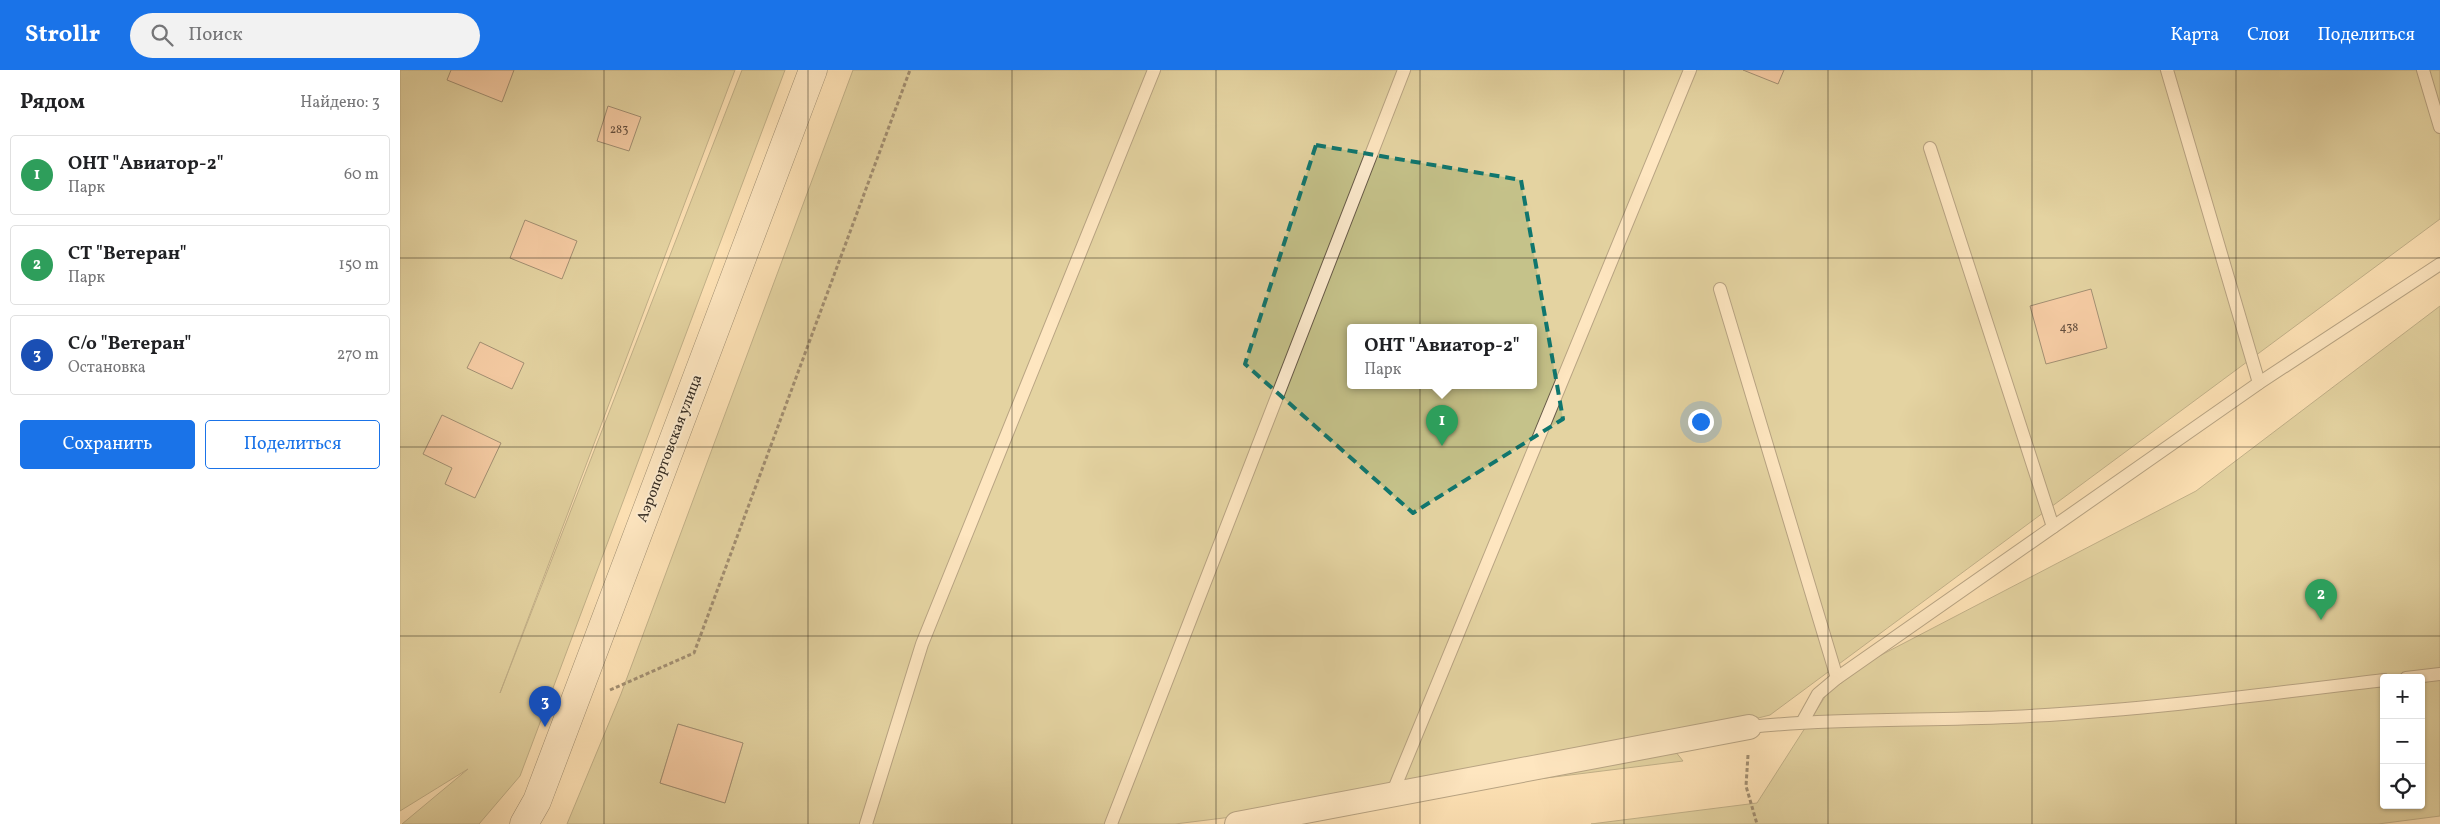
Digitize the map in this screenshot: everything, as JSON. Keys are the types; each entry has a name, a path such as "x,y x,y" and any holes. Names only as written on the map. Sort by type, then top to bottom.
{"street":[{"name":"Аэропортовская улица","path":"524,824 536,801 570,707 813,70"},
{"path":"1241,824 1749,727"}],"lane":[{"path":"866,824 922,644 1154,70"},
{"path":"1111,824 1404,70"},
{"path":"1392,794 1690,70"},
{"path":"2167,70 2259,383"},
{"path":"2423,70 2440,127"},
{"path":"1930,148 2053,527"},
{"path":"1802,722 1818,694 1837,678 2259,383 2440,264"},
{"path":"1720,289 1837,678"},
{"path":"2425,676 2440,674"},
{"path":"1749,727 1802,722 2010,717 2213,701 2380,680"}],"path":[{"path":"570,707 694,653 910,70"},
{"path":"1749,727 1746,786 1757,824"}],"highlighted area":[{"path":"1316,145 1521,180 1563,419 1413,513 1245,364"}],"shaded area":[{"path":"400,70 735,70 500,693 742,70 785,70 520,776 479,824 402,824 468,769 400,811"},
{"path":"853,70 2440,70 2440,219 1770,715 1667,741 1683,761 1175,824 567,824 621,694","holes":["678,724 743,743 725,803 660,783"]},
{"path":"2440,306 2440,816 2378,824 1591,824 1757,803 1837,678 2196,491"}],"building":[{"path":"451,70 514,70 502,102 447,80"},
{"path":"1743,70 1784,70 1778,84"},
{"path":"608,106 641,117 629,151 597,141"},
{"path":"525,220 577,241 562,279 510,258"},
{"path":"2091,289 2107,348 2046,364 2030,306"},
{"path":"480,342 524,363 512,389 467,368"},
{"path":"442,415 501,443 475,498 445,484 452,468 423,454"},
{"path":"678,724 743,743 725,803 660,783"}],"place":[{"name":"ОНТ \"Авиатор-2\"","path":"1442,446"},
{"name":"СТ \"Ветеран\"","path":"2321,620"},
{"name":"С/о \"Ветеран\"","path":"545,727"}]}
